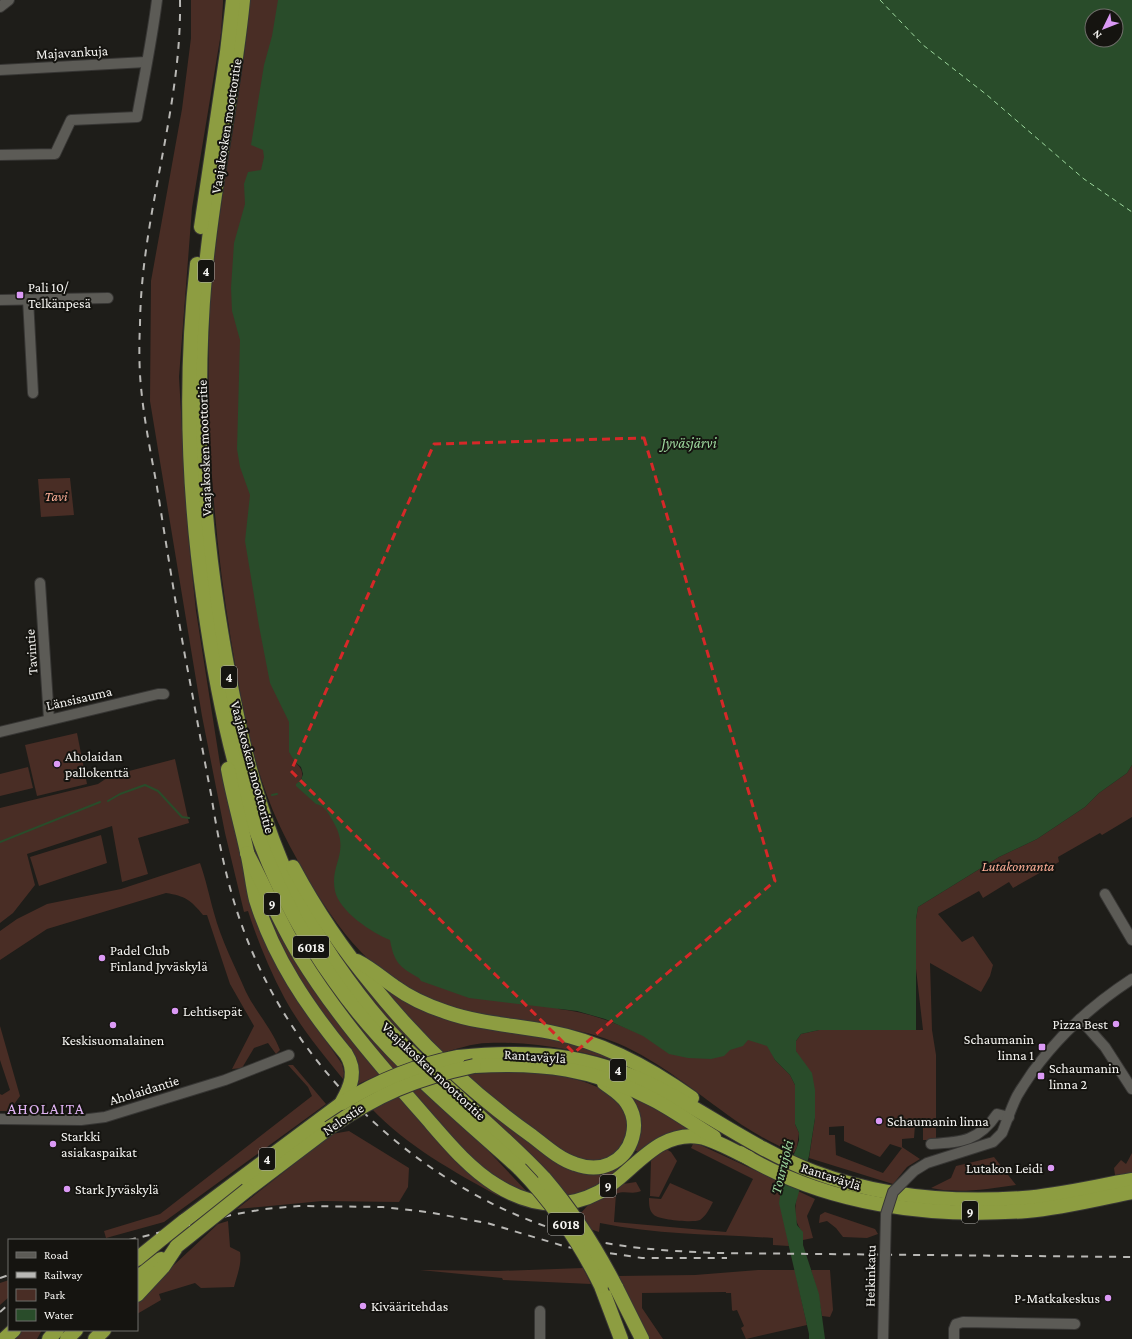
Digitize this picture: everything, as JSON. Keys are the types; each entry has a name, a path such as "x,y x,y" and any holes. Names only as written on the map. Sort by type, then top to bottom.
{"highway":[{"name":"Vaajakosken moottoritie","path":"233,0 227,52 203,206 194,290 189,377 193,498 198,560 212,664 241,787 261,846 289,909 320,961 361,1018 390,1050 520,1169 536,1186 564,1221 590,1263 601,1286 621,1339"},
{"name":"Vaajakosken moottoritie","path":"243,0 238,52 213,205 205,276 201,338 202,458 212,576 224,650 241,735 268,826 287,876 310,921 332,957 360,996 399,1041 495,1128 546,1179 588,1236 642,1339"},
{"name":"4","path":"220,703 224,746 232,789 247,853 251,880 257,900 274,946 301,995 346,1054 352,1065 352,1076 342,1103"},
{"name":"4","path":"268,826 310,899 352,959 375,989 424,1043 484,1099 557,1155 576,1165 596,1168 611,1164 626,1152 634,1135 634,1124 629,1107 621,1096 591,1074"},
{"name":"9","path":"247,853 278,916 299,954 340,1015 433,1126 474,1168 497,1186 523,1198 547,1204 574,1202 608,1187 651,1150 663,1143 686,1136 702,1138 748,1158"},
{"name":"9","path":"352,959 369,968 408,995 447,1012 486,1022 551,1032 586,1041 614,1051 638,1063 675,1086 760,1148"},
{"name":"Rantaväylä","path":"458,1057 525,1053 558,1056 614,1069 658,1088 779,1158 812,1179 879,1204 944,1212 1028,1211 1132,1192"},
{"name":"Nelostie","path":"138,1277 247,1190 324,1124 342,1103 374,1084 396,1075 433,1062 458,1057"},
{"name":"Nelostie","path":"138,1258 214,1198 324,1124 356,1110 404,1085 442,1073 474,1066 514,1064 540,1065 591,1074"},
{"name":"Rantaväylä","path":"591,1074 620,1084 654,1100 748,1158 774,1171 812,1179 880,1191 945,1200 1024,1198 1132,1180"},
{"path":"138,1248 164,1237"},
{"path":"138,1293 163,1267 177,1246"},
{"path":"4,1339 13,1331"},
{"path":"48,1339 56,1331"},
{"path":"67,1339 75,1331"},
{"path":"95,1339 103,1331"}],"street":[{"path":"0,7 9,0"},
{"path":"0,155 55,154 71,120 137,117 154,25 156,0"},
{"name":"Majavankuja","path":"0,70 146,62"},
{"path":"0,300 108,298"},
{"path":"28,299 33,393"},
{"name":"Tavintie","path":"40,583 49,719"},
{"name":"Länsisauma","path":"0,732 49,719 164,694"},
{"path":"1105,894 1132,940"},
{"name":"Heikinkatu","path":"883,1339 886,1214 894,1192 914,1171 927,1163 993,1142 1002,1133 1017,1097 1034,1072 1064,1034 1107,995 1132,979"},
{"path":"1080,1019 1105,1047 1132,1089"},
{"name":"Aholaidantie","path":"0,1119 81,1120 105,1116 225,1080 289,1055"},
{"path":"931,1144 951,1143 977,1136 985,1130 997,1114 1009,1117"},
{"path":"540,1311 540,1339"},
{"path":"954,1339 954,1329 956,1324 963,1322 1075,1324"}],"highlighted area":[{"path":"644,438 775,881 574,1053 291,771 434,444"}],"green space":[{"path":"191,0 223,0 221,33 192,208 179,377 188,534 196,611 220,764 251,900 266,940 284,980 342,1064 344,1073 343,1079 312,1040 291,1010 269,967 248,911 244,912 225,833 202,716 150,401 151,281 182,109 191,38"},
{"path":"250,0 344,0 295,762 301,770 301,780 559,1009 591,1015 643,1035 747,996 775,1060 790,1075 795,1085 795,1124 799,1133 797,1147 794,1153 748,1129 671,1074 626,1047 606,1039 565,1028 502,1018 449,1006 429,998 400,983 371,961 353,943 337,923 315,891 278,822 255,760 231,640 219,557 210,433 209,350 213,269 223,192 241,77"},
{"name":"Tavi","path":"70,478 74,515 41,517 38,479"},
{"name":"Aholaidan pallokenttä","path":"77,733 87,784 37,796 25,745"},
{"path":"175,759 189,823 138,838 148,874 122,882 112,826 27,854 35,885 13,913 0,923 0,808 98,784 110,776"},
{"name":"Lutakonranta","path":"1132,765 1132,817 1102,835 1100,833 1058,857 1059,862 1013,888 1009,882 983,898 979,891 938,914 962,942 973,936 993,965 990,976 981,992 930,963 932,1030 936,1055 936,1140 923,1140 923,1126 915,1125 914,1138 902,1139 902,1147 920,1159 907,1167 893,1184 809,1158 815,1118 796,1051 796,1041 801,1034 819,1030 923,1030 916,969 916,919 918,907 999,857 1037,839 1085,807 1099,793 1127,773","holes":["844,1126 844,1141 880,1157 890,1144 902,1148 883,1173 836,1155 835,1135 829,1135 829,1127"]},
{"path":"28,767 33,788 0,796 0,774"},
{"path":"235,787 255,846 480,1142 530,1195 509,1188 467,1158 352,1025 280,914 247,836"},
{"path":"101,835 107,863 39,886 30,857"},
{"path":"200,863 224,943 254,1007 277,1042 280,1050 276,1054 268,1043 254,1048 242,1068 232,1069 254,1026 230,984 207,915 203,915 191,902 183,897 166,893 47,929 0,960 0,931 17,919 47,904 121,889"},
{"path":"255,878 383,1073 354,1086 356,1078 277,944"},
{"path":"307,901 432,1055 425,1058 384,1015 336,953"},
{"path":"368,970 395,991 570,1040 626,1064 575,1051 540,1045 482,1043 440,1053"},
{"path":"0,1026 20,1096 9,1111 0,1111 0,1094 2,1095 10,1090 0,1060"},
{"path":"288,1065 293,1065 326,1104 164,1222 106,1238 104,1231 160,1214 312,1096 308,1087"},
{"path":"506,1071 539,1073 577,1080 595,1086 611,1095 622,1106 629,1121 627,1142 606,1162 588,1164 556,1149 463,1075"},
{"path":"454,1075 566,1165 627,1158 629,1160 605,1184 568,1198 446,1077"},
{"path":"624,1091 696,1131 641,1154 635,1150 639,1130"},
{"path":"399,1096 477,1178 500,1197 448,1168 416,1146 385,1122 371,1108"},
{"path":"349,1131 409,1168 408,1187 399,1202 322,1201 237,1209 332,1134"},
{"path":"694,1142 782,1183 780,1190 789,1246 773,1245 773,1238 686,1234 643,1230 600,1223 599,1232 590,1229 581,1213 588,1205 610,1195 623,1184 636,1182 641,1191 635,1193 622,1192 616,1194 614,1222 726,1232 753,1179 691,1148"},
{"path":"666,1149 671,1152 677,1161 659,1197 650,1196 651,1161 657,1154"},
{"path":"1132,1153 1132,1173 1115,1175 1114,1168 1121,1160 1126,1164"},
{"path":"994,1157 1016,1185 963,1191 931,1188 951,1178 956,1166"},
{"path":"670,1183 713,1202 708,1212 700,1220 696,1221 663,1218 654,1215 651,1212 649,1198 661,1199"},
{"path":"798,1191 815,1199 807,1216 813,1238 803,1240 802,1233 796,1221 795,1208"},
{"path":"825,1212 875,1229 878,1234 867,1238 843,1237 836,1228 827,1221 819,1223 820,1215"},
{"path":"228,1221 230,1247 240,1252 239,1270 234,1287 201,1288 195,1283 159,1294 161,1300 138,1313 138,1300 218,1224"},
{"path":"583,1268 591,1284 503,1280 502,1278 420,1270 498,1271"},
{"path":"758,1270 795,1270 807,1325 746,1339 741,1328 744,1326 737,1310 732,1310 731,1293 642,1293 642,1308 663,1339 648,1339 617,1276 695,1275"},
{"path":"811,1270 830,1270 833,1310 830,1317 822,1316 818,1294"},
{"path":"8,1280 8,1298 0,1305 0,1283"},
{"path":"19,1331 41,1331 37,1339 16,1339 15,1335"}],"water":[{"name":"Jyväsjärvi","path":"278,0 1132,0 1132,765 1127,773 1099,793 1085,807 1037,839 999,857 918,907 916,919 916,1030 819,1030 801,1034 796,1041 796,1051 812,1073 815,1090 815,1118 809,1156 795,1206 797,1225 803,1232 803,1245 819,1294 825,1339 809,1339 779,1203 782,1183 799,1140 799,1133 795,1124 795,1085 790,1075 775,1060 767,1046 748,1040 743,1046 730,1050 724,1056 711,1059 688,1058 669,1054 643,1036 605,1019 577,1011 469,998 421,981 419,978 407,971 398,963 393,954 390,940 374,932 357,920 349,913 338,899 334,881 339,856 340,840 337,830 325,809 316,804 296,786 296,784 301,780 303,774 301,767 295,762 289,752 289,722 270,683 245,541 250,495 240,467 237,449 240,340 232,311 231,288 234,243 245,204 244,184 248,172 261,170 264,157 263,150 251,145 264,65 272,36"}],"waterway":[{"path":"108,801 120,794 145,785 158,791 182,817 189,818"},
{"path":"272,795 277,794"},
{"path":"0,842 100,802"}],"ferry route":[{"path":"880,0 923,45 987,95 1084,179 1132,212"}],"railway":[{"path":"180,0 179,41 175,81 147,243 142,284 139,348 142,399 185,656 227,875 241,923 265,979 296,1032 334,1081 377,1125 425,1163 477,1196 533,1221 591,1240 637,1248 715,1253 1132,1257"},
{"path":"133,1239 231,1215 265,1209 299,1206 383,1207 427,1212 487,1223 567,1247 642,1258 727,1258"},
{"path":"0,1278 8,1275"},
{"path":"0,1312 8,1305"}],"place":[{"name":"Pali 10/ Telkänpesä","path":"20,295"},
{"name":"Aholaidan pallokenttä","path":"57,764"},
{"name":"Padel Club Finland Jyväskylä","path":"102,958"},
{"name":"Lehtisepät","path":"175,1011"},
{"name":"Pizza Best","path":"1116,1024"},
{"name":"Keskisuomalainen","path":"113,1025"},
{"name":"Schaumanin linna 1","path":"1042,1047"},
{"name":"Schaumanin linna 2","path":"1041,1076"},
{"name":"Schaumanin linna","path":"879,1121"},
{"name":"Starkki asiakaspaikat","path":"53,1144"},
{"name":"Lutakon Leidi","path":"1051,1168"},
{"name":"Stark Jyväskylä","path":"67,1189"},
{"name":"P-Matkakeskus","path":"1108,1298"},
{"name":"Kivääritehdas","path":"363,1306"}],"district":[{"name":"AHOLAITA","path":"46,1108"}],"water label":[{"name":"Tourujoki","path":"782,1167"}]}
